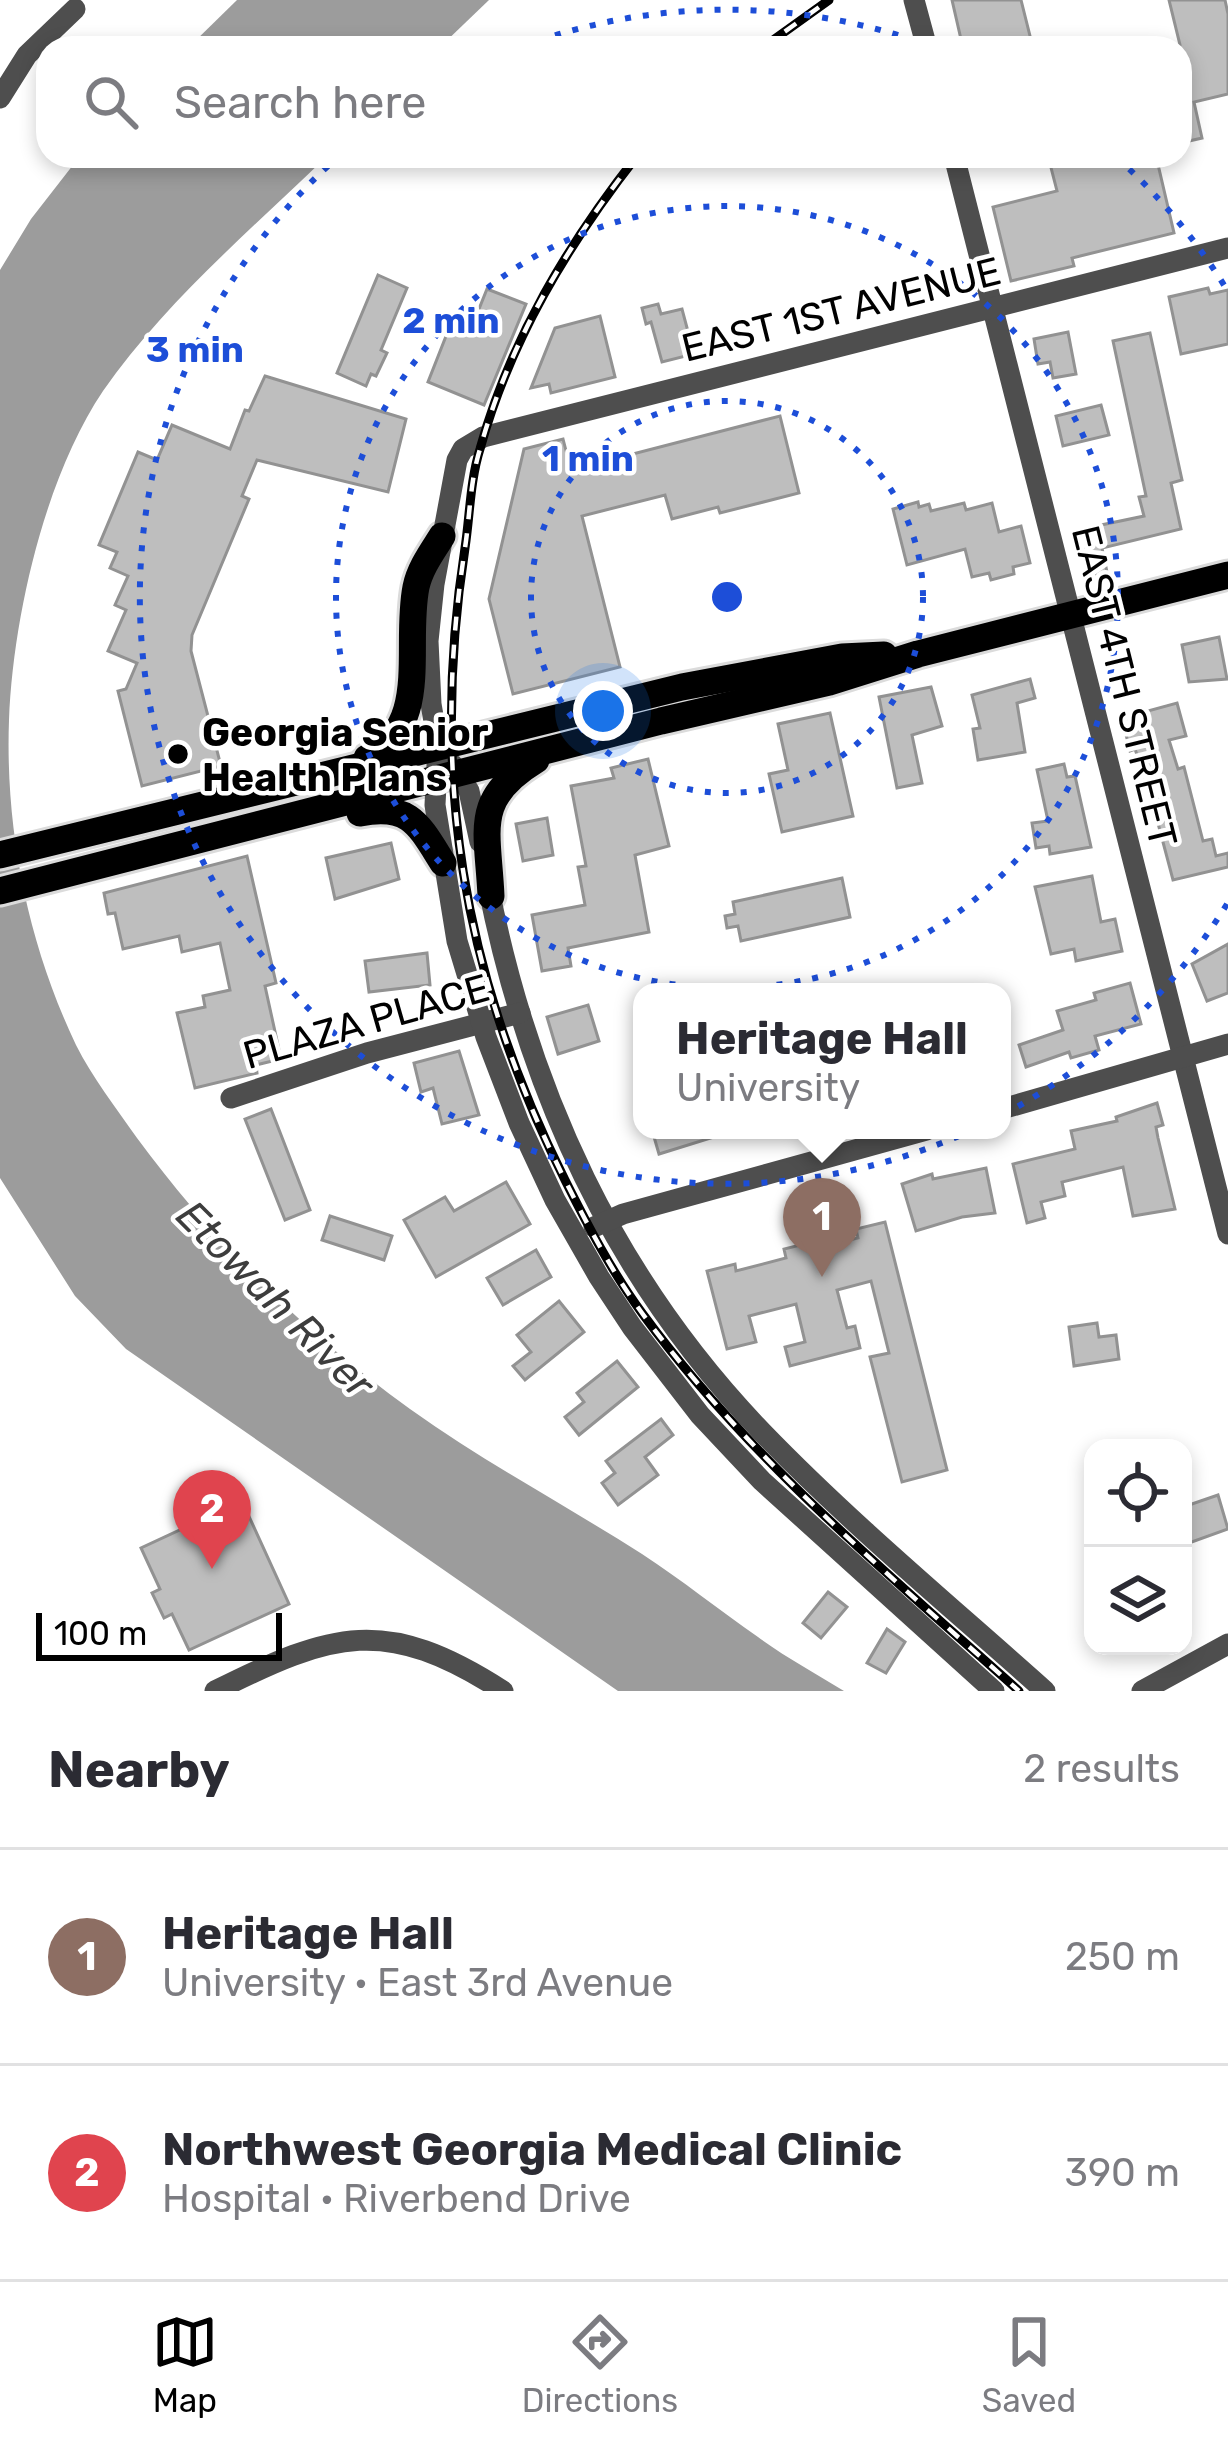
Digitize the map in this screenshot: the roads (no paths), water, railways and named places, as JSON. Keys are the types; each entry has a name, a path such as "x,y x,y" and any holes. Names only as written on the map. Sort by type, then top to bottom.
{"main road":[{"path":"354,765 386,748 410,711 417,583 442,536"},
{"path":"0,891 829,682 918,654 1228,575"},
{"path":"0,855 354,765 740,675 851,656 918,654"},
{"path":"490,896 488,821 494,795 505,781 553,749"},
{"path":"292,816 314,823 381,808 395,810 414,820 443,863"}],"street":[{"path":"914,0 923,36"},
{"path":"47,36 75,10"},
{"path":"0,98 36,47"},
{"name":"EAST 4TH STREET","path":"957,168 1228,1234"},
{"name":"EAST 1ST AVENUE","path":"442,536 457,460 473,441 502,429 1228,248"},
{"path":"442,536 428,640 431,704 439,746 448,775 469,791 490,896 545,1093 606,1221 669,1320 761,1431 1045,1691"},
{"path":"448,775 435,805 457,941 519,1123 574,1235 632,1328 742,1462 994,1691"},
{"name":"PLAZA PLACE","path":"232,1097 367,1053 520,1013"},
{"path":"1011,1106 1228,1044"},
{"path":"574,1235 606,1221 895,1139"},
{"path":"215,1691 320,1643 364,1640 412,1646 446,1657 503,1691"},
{"path":"1142,1691 1228,1644"}],"water":[{"path":"237,0 489,0 452,36 200,36"},
{"name":"Etowah River","path":"71,168 314,168 181,297 127,358 82,426 36,549 12,680 11,803 33,927 76,1045 137,1138 197,1213 334,1350 438,1428 642,1554 768,1644 844,1691 618,1691 126,1349 75,1296 0,1178 0,270"}],"railway":[{"path":"779,36 829,0"},
{"path":"628,168 565,259 525,332 507,370 474,473 455,632 451,713 463,872 479,950 530,1103 592,1231 642,1313 773,1465 1019,1691"}],"place":[{"name":"Georgia Senior Health Plans","path":"178,754"},
{"name":"Heritage Hall","path":"822,1277"},
{"name":"Northwest Georgia Medical Clinic","path":"212,1569"}]}
